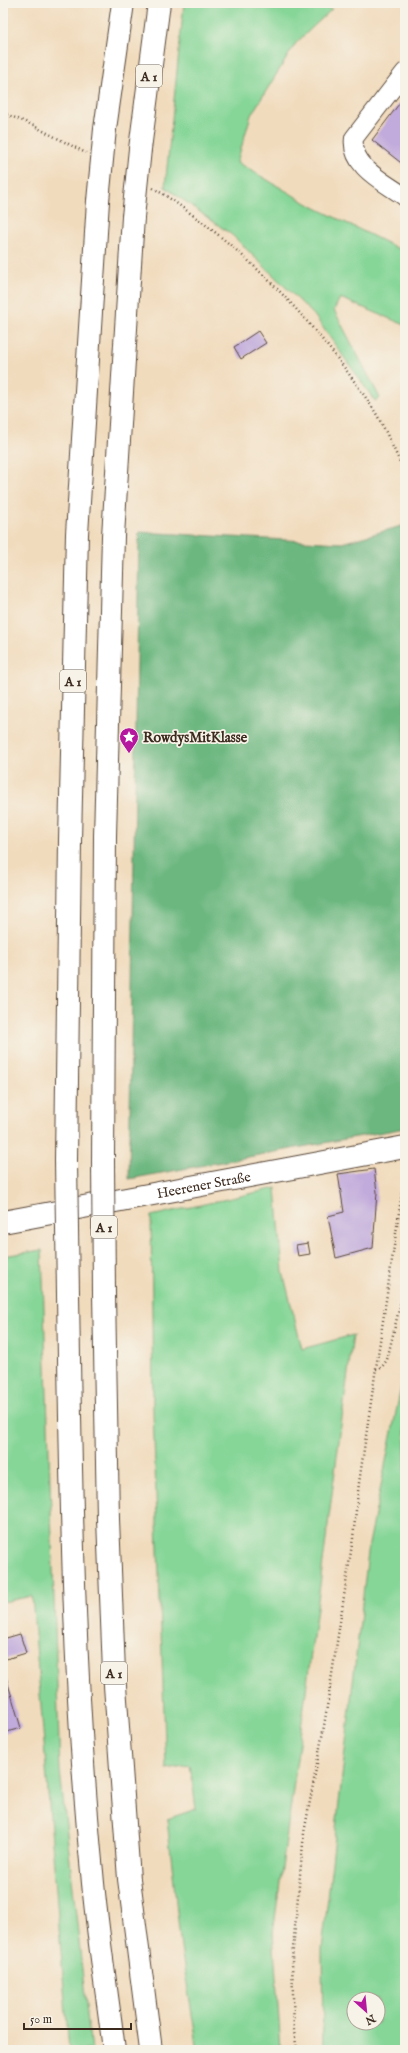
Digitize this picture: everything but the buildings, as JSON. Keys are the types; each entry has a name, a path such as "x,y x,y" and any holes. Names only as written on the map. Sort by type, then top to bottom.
{"main road":[{"name":"A 1","path":"114,2050 92,1873 77,1669 71,1515 66,1161 76,534 98,201 105,129 123,3"},
{"name":"A 1","path":"151,2050 129,1879 114,1672 108,1519 103,1161 105,836 113,536 133,217 140,149 159,3"},
{"name":"Heerener Straße","path":"3,1222 405,1147"}],"lane":[{"path":"405,72 354,138 353,144 358,162 405,197"}],"path":[{"path":"3,113 28,123 92,156"},
{"path":"146,185 165,195 226,240 275,287 312,326 373,408 405,472"},
{"path":"297,2050 294,2032 292,1959 304,1833 324,1726 405,1172"},
{"path":"376,1370 382,1368 387,1360 405,1284"}],"green space":[{"path":"184,3 308,3 332,9 296,43 251,115 237,162 308,204 405,252 405,325 340,298 334,310 380,398 375,401 314,315 232,235 165,187"},
{"path":"405,525 405,1128 129,1179 139,532 342,543"},
{"path":"276,1188 283,1272 302,1349 353,1335 273,1933 281,2050 198,2050 181,1948 167,1819 196,1809 190,1765 166,1769 153,1411 151,1216"},
{"path":"42,1250 60,1771 91,2050 69,2050 32,1596 3,1602 3,1256"},
{"path":"405,1368 405,2050 323,2050 322,1949 369,1544"}],"place":[{"name":"RowdysMitKlasse","path":"129,754"}]}
